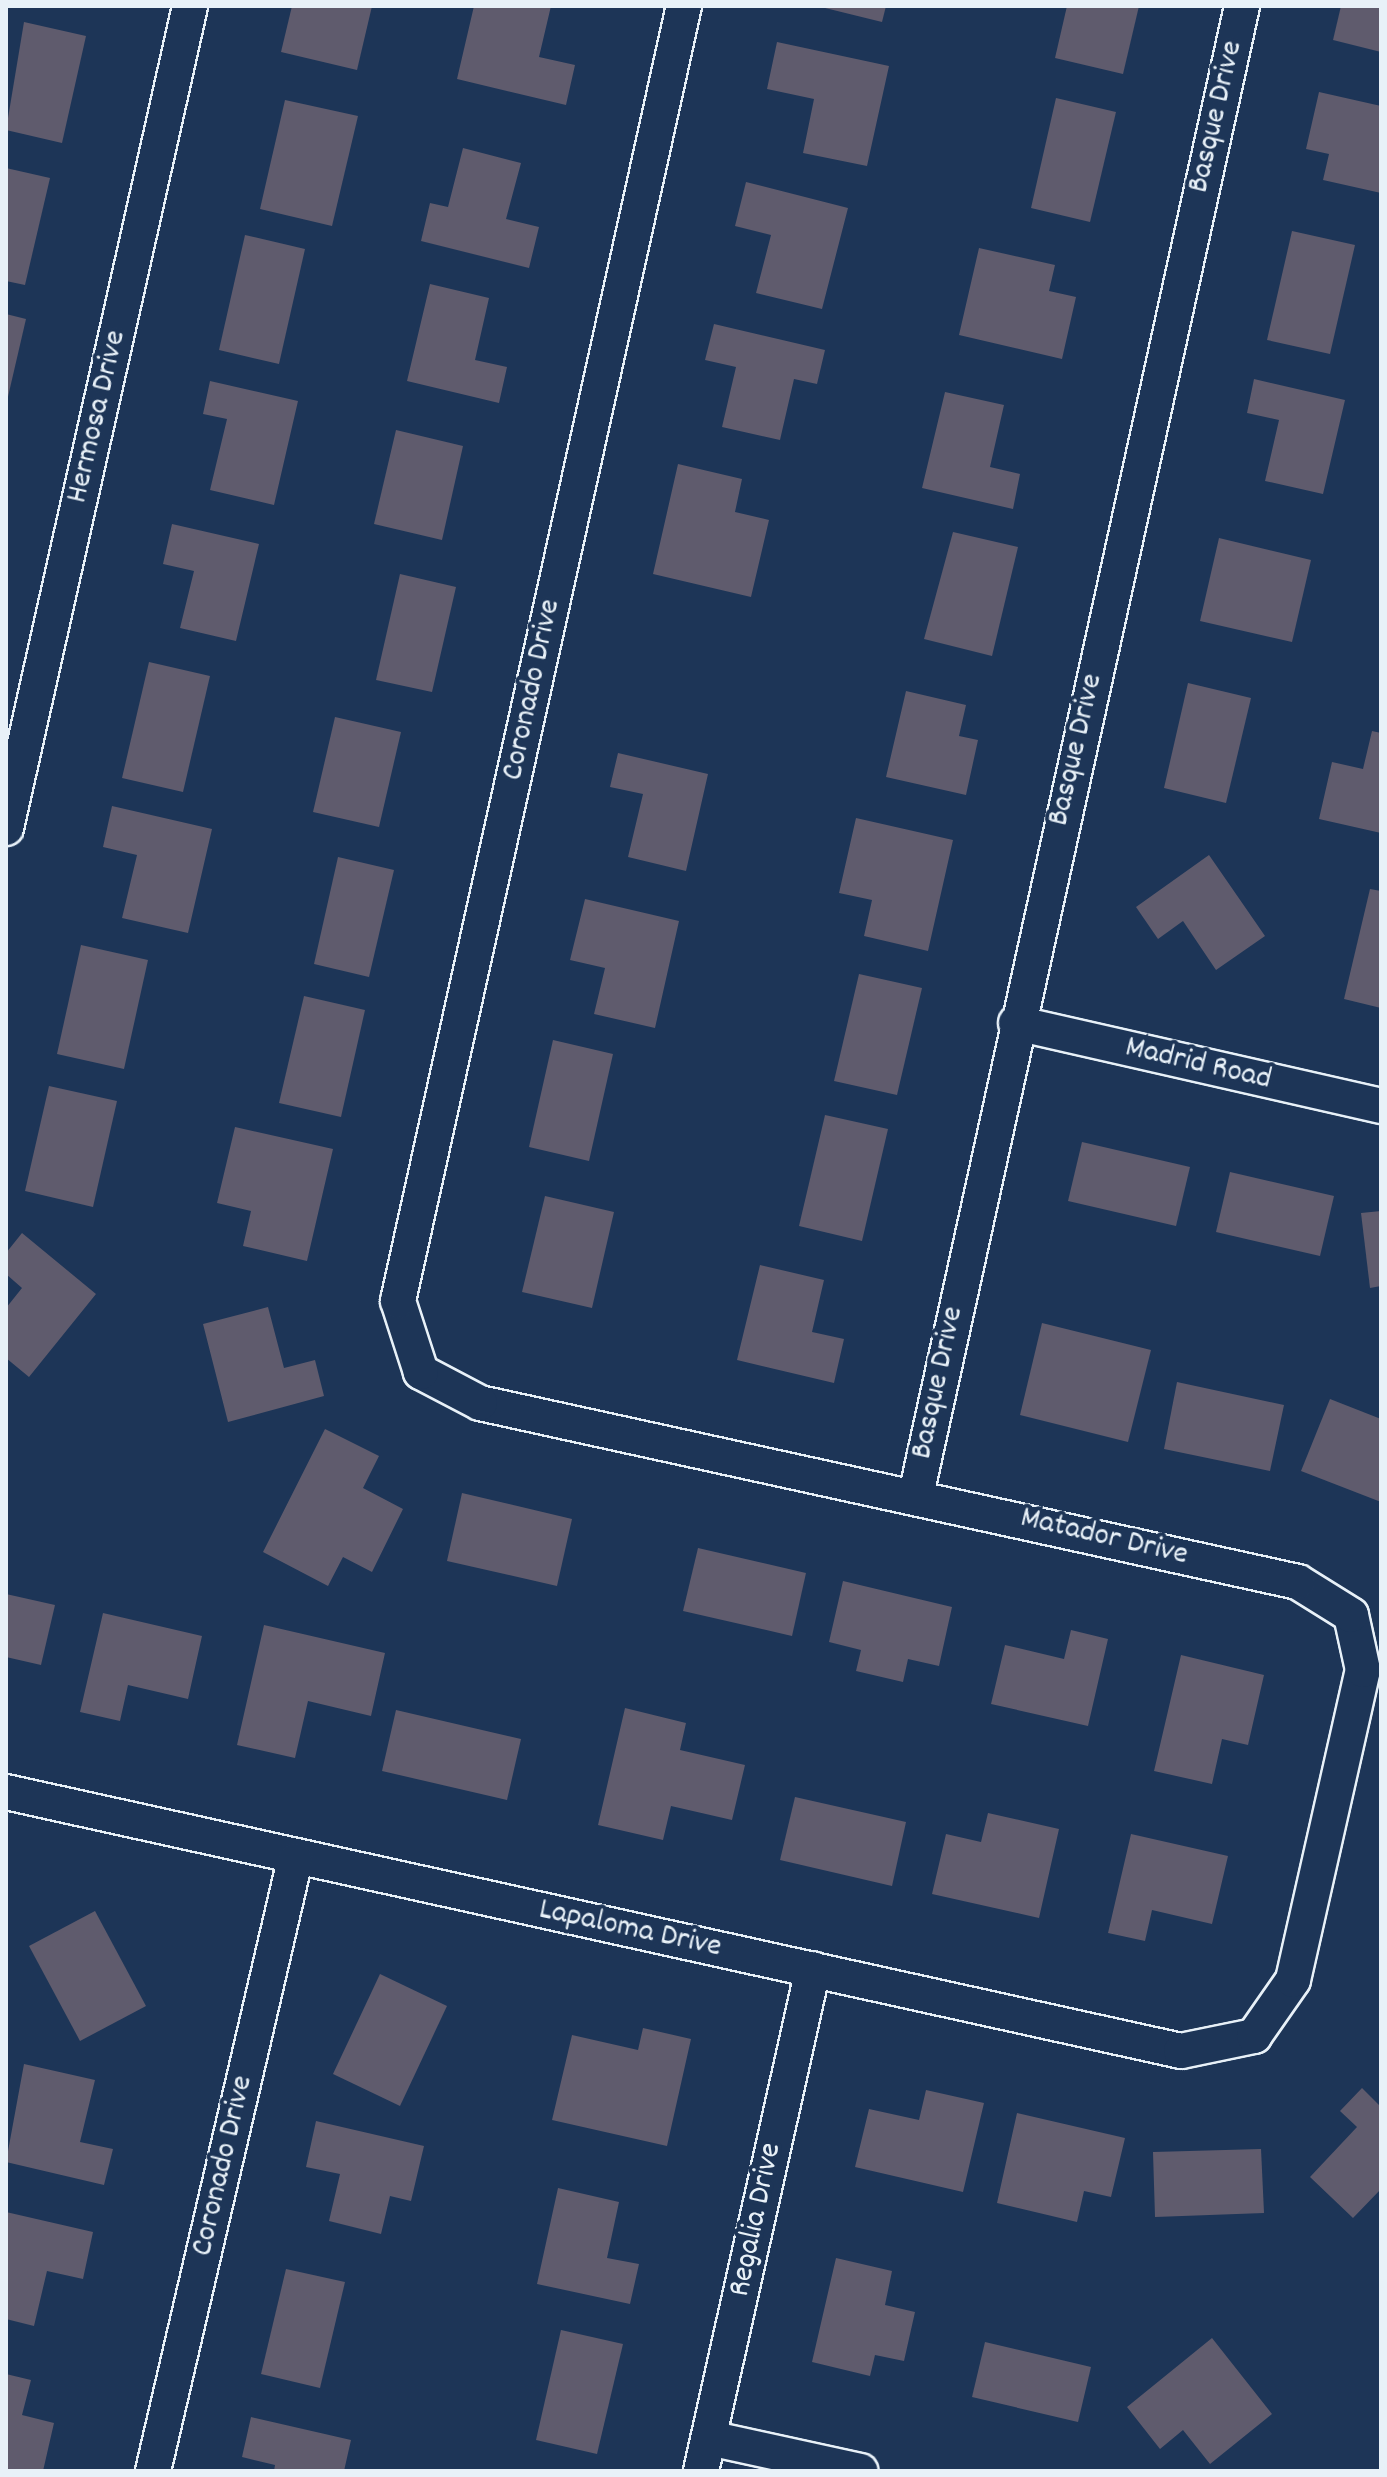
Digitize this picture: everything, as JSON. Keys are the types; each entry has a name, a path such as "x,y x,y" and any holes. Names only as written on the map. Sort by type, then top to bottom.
{"street":[{"name":"Hermosa Drive","path":"6,828 190,6"},
{"name":"Coronado Drive","path":"421,1372 398,1301 684,6"},
{"name":"Basque Drive","path":"916,1495 1016,1023 1242,6"},
{"name":"Madrid Road","path":"1016,1023 1381,1106"},
{"name":"Matador Drive","path":"421,1372 480,1403 916,1495 1298,1582 1351,1615 1363,1670 1293,1980 1254,2036"},
{"name":"Lapaloma Drive","path":"6,1792 295,1860 813,1969 1181,2051 1254,2036"},
{"name":"Coronado Drive","path":"153,2471 295,1860"},
{"name":"Regalia Drive","path":"705,2455 813,1969"},
{"path":"705,2455 860,2471"}],"building":[{"path":"292,6 372,6 357,70 281,52"},
{"path":"474,6 551,6 539,57 575,65 566,105 457,79"},
{"path":"817,6 886,6 882,22"},
{"path":"1067,6 1139,6 1123,74 1055,58"},
{"path":"1341,6 1381,6 1381,52 1333,40"},
{"path":"24,22 86,36 62,143 6,130"},
{"path":"777,42 889,66 867,166 803,153 814,99 767,89"},
{"path":"1319,92 1381,106 1381,193 1323,180 1329,154 1306,149"},
{"path":"1056,98 1116,112 1090,222 1031,208"},
{"path":"285,100 358,116 332,226 260,209"},
{"path":"463,148 521,163 506,219 539,227 529,268 421,241 430,203 448,207"},
{"path":"6,168 50,178 25,285 6,281"},
{"path":"746,182 848,208 822,309 756,293 771,235 735,226"},
{"path":"1292,231 1355,245 1330,354 1267,340"},
{"path":"245,235 305,249 279,364 219,350"},
{"path":"979,248 1055,265 1049,291 1076,297 1062,359 959,335"},
{"path":"430,284 489,298 475,360 507,367 499,403 407,381"},
{"path":"6,314 26,319 7,401 6,401"},
{"path":"714,324 825,350 817,384 794,379 780,440 722,427 736,367 705,360"},
{"path":"1254,379 1345,400 1323,494 1265,481 1279,420 1247,413"},
{"path":"210,381 298,401 274,505 210,490 227,419 203,414"},
{"path":"945,392 1004,405 990,467 1020,474 1013,509 922,488"},
{"path":"396,430 463,446 442,540 374,524"},
{"path":"678,464 742,479 735,512 769,520 751,597 653,574"},
{"path":"172,524 259,544 236,641 180,628 194,571 163,564"},
{"path":"953,532 1018,547 992,656 924,639"},
{"path":"1219,538 1311,560 1292,642 1200,621"},
{"path":"400,574 456,587 432,692 376,680"},
{"path":"149,662 210,676 183,792 122,778"},
{"path":"1188,683 1251,698 1226,803 1164,788"},
{"path":"906,691 966,705 959,736 978,740 966,795 886,777"},
{"path":"335,717 401,732 379,827 313,812"},
{"path":"1372,731 1381,733 1381,833 1319,819 1332,762 1363,769"},
{"path":"618,753 708,774 686,871 628,857 643,794 610,787"},
{"path":"112,806 212,829 188,933 122,918 137,855 103,847"},
{"path":"856,818 953,840 928,951 864,936 872,900 839,893"},
{"path":"1209,855 1265,936 1216,970 1183,921 1158,939 1136,907"},
{"path":"338,857 394,870 369,977 314,964"},
{"path":"1370,889 1381,891 1381,1008 1344,999"},
{"path":"585,899 679,921 655,1028 594,1014 605,968 570,960"},
{"path":"81,945 148,960 124,1069 57,1054"},
{"path":"859,974 922,988 897,1095 834,1081"},
{"path":"304,996 365,1010 341,1117 279,1103"},
{"path":"553,1040 613,1054 589,1161 529,1147"},
{"path":"49,1086 117,1101 93,1207 25,1191"},
{"path":"825,1115 888,1129 862,1241 799,1226"},
{"path":"235,1127 333,1149 307,1261 243,1246 251,1211 217,1203"},
{"path":"1082,1142 1190,1167 1176,1226 1068,1201"},
{"path":"1230,1172 1334,1196 1320,1256 1216,1232"},
{"path":"545,1196 614,1212 592,1308 522,1292"},
{"path":"1381,1211 1381,1286 1370,1288 1361,1213"},
{"path":"22,1233 96,1294 29,1377 6,1358 6,1308 22,1288 6,1274 6,1253"},
{"path":"760,1265 824,1280 812,1332 844,1339 834,1383 737,1360"},
{"path":"268,1307 284,1368 315,1360 324,1396 228,1422 203,1324"},
{"path":"1042,1323 1151,1350 1128,1442 1020,1415"},
{"path":"1177,1382 1284,1405 1270,1471 1164,1449"},
{"path":"1330,1399 1381,1419 1381,1502 1301,1471"},
{"path":"325,1429 379,1456 363,1488 403,1509 372,1572 343,1557 328,1586 263,1552"},
{"path":"462,1493 572,1519 557,1586 447,1561"},
{"path":"698,1548 806,1573 792,1636 683,1611"},
{"path":"843,1581 952,1607 939,1666 908,1659 903,1682 856,1671 861,1650 829,1642"},
{"path":"6,1594 55,1605 41,1665 6,1657"},
{"path":"103,1613 202,1636 188,1699 128,1685 120,1721 80,1712"},
{"path":"264,1625 385,1653 371,1716 308,1701 295,1758 237,1745"},
{"path":"1071,1630 1108,1639 1088,1726 991,1704 1005,1645 1064,1659"},
{"path":"1181,1655 1264,1675 1248,1745 1222,1739 1212,1784 1154,1771"},
{"path":"625,1708 686,1723 680,1750 745,1765 732,1820 671,1806 663,1840 598,1825"},
{"path":"396,1710 521,1739 507,1800 382,1771"},
{"path":"795,1797 906,1822 892,1886 780,1860"},
{"path":"988,1813 1059,1829 1039,1918 932,1894 946,1834 981,1842"},
{"path":"1131,1834 1228,1856 1212,1924 1152,1910 1145,1941 1108,1933"},
{"path":"95,1911 146,2006 80,2041 29,1946"},
{"path":"380,1974 447,2006 400,2106 333,2074"},
{"path":"643,2028 691,2039 667,2146 552,2120 572,2035 638,2050"},
{"path":"24,2064 95,2080 80,2142 113,2149 104,2185 6,2162"},
{"path":"1362,2088 1381,2107 1381,2189 1353,2218 1310,2177 1357,2127 1340,2111"},
{"path":"926,2090 984,2103 963,2192 855,2167 869,2109 919,2120"},
{"path":"1017,2113 1125,2138 1111,2197 1084,2191 1077,2222 997,2203"},
{"path":"316,2121 424,2146 411,2201 390,2196 381,2234 329,2221 340,2174 306,2167"},
{"path":"1261,2149 1264,2213 1155,2217 1153,2152"},
{"path":"558,2188 619,2202 607,2258 639,2264 630,2304 537,2284"},
{"path":"6,2212 93,2232 83,2279 47,2271 34,2326 6,2319"},
{"path":"836,2258 892,2271 885,2305 915,2312 904,2361 875,2355 870,2376 812,2362"},
{"path":"286,2269 345,2282 320,2388 261,2374"},
{"path":"561,2330 623,2344 597,2454 536,2440"},
{"path":"1212,2338 1272,2414 1210,2464 1183,2430 1160,2449 1127,2407"},
{"path":"985,2342 1091,2367 1078,2422 972,2397"},
{"path":"6,2374 31,2380 22,2415 54,2423 43,2471 6,2471"},
{"path":"251,2417 351,2440 344,2471 274,2471 275,2465 242,2457"}]}
